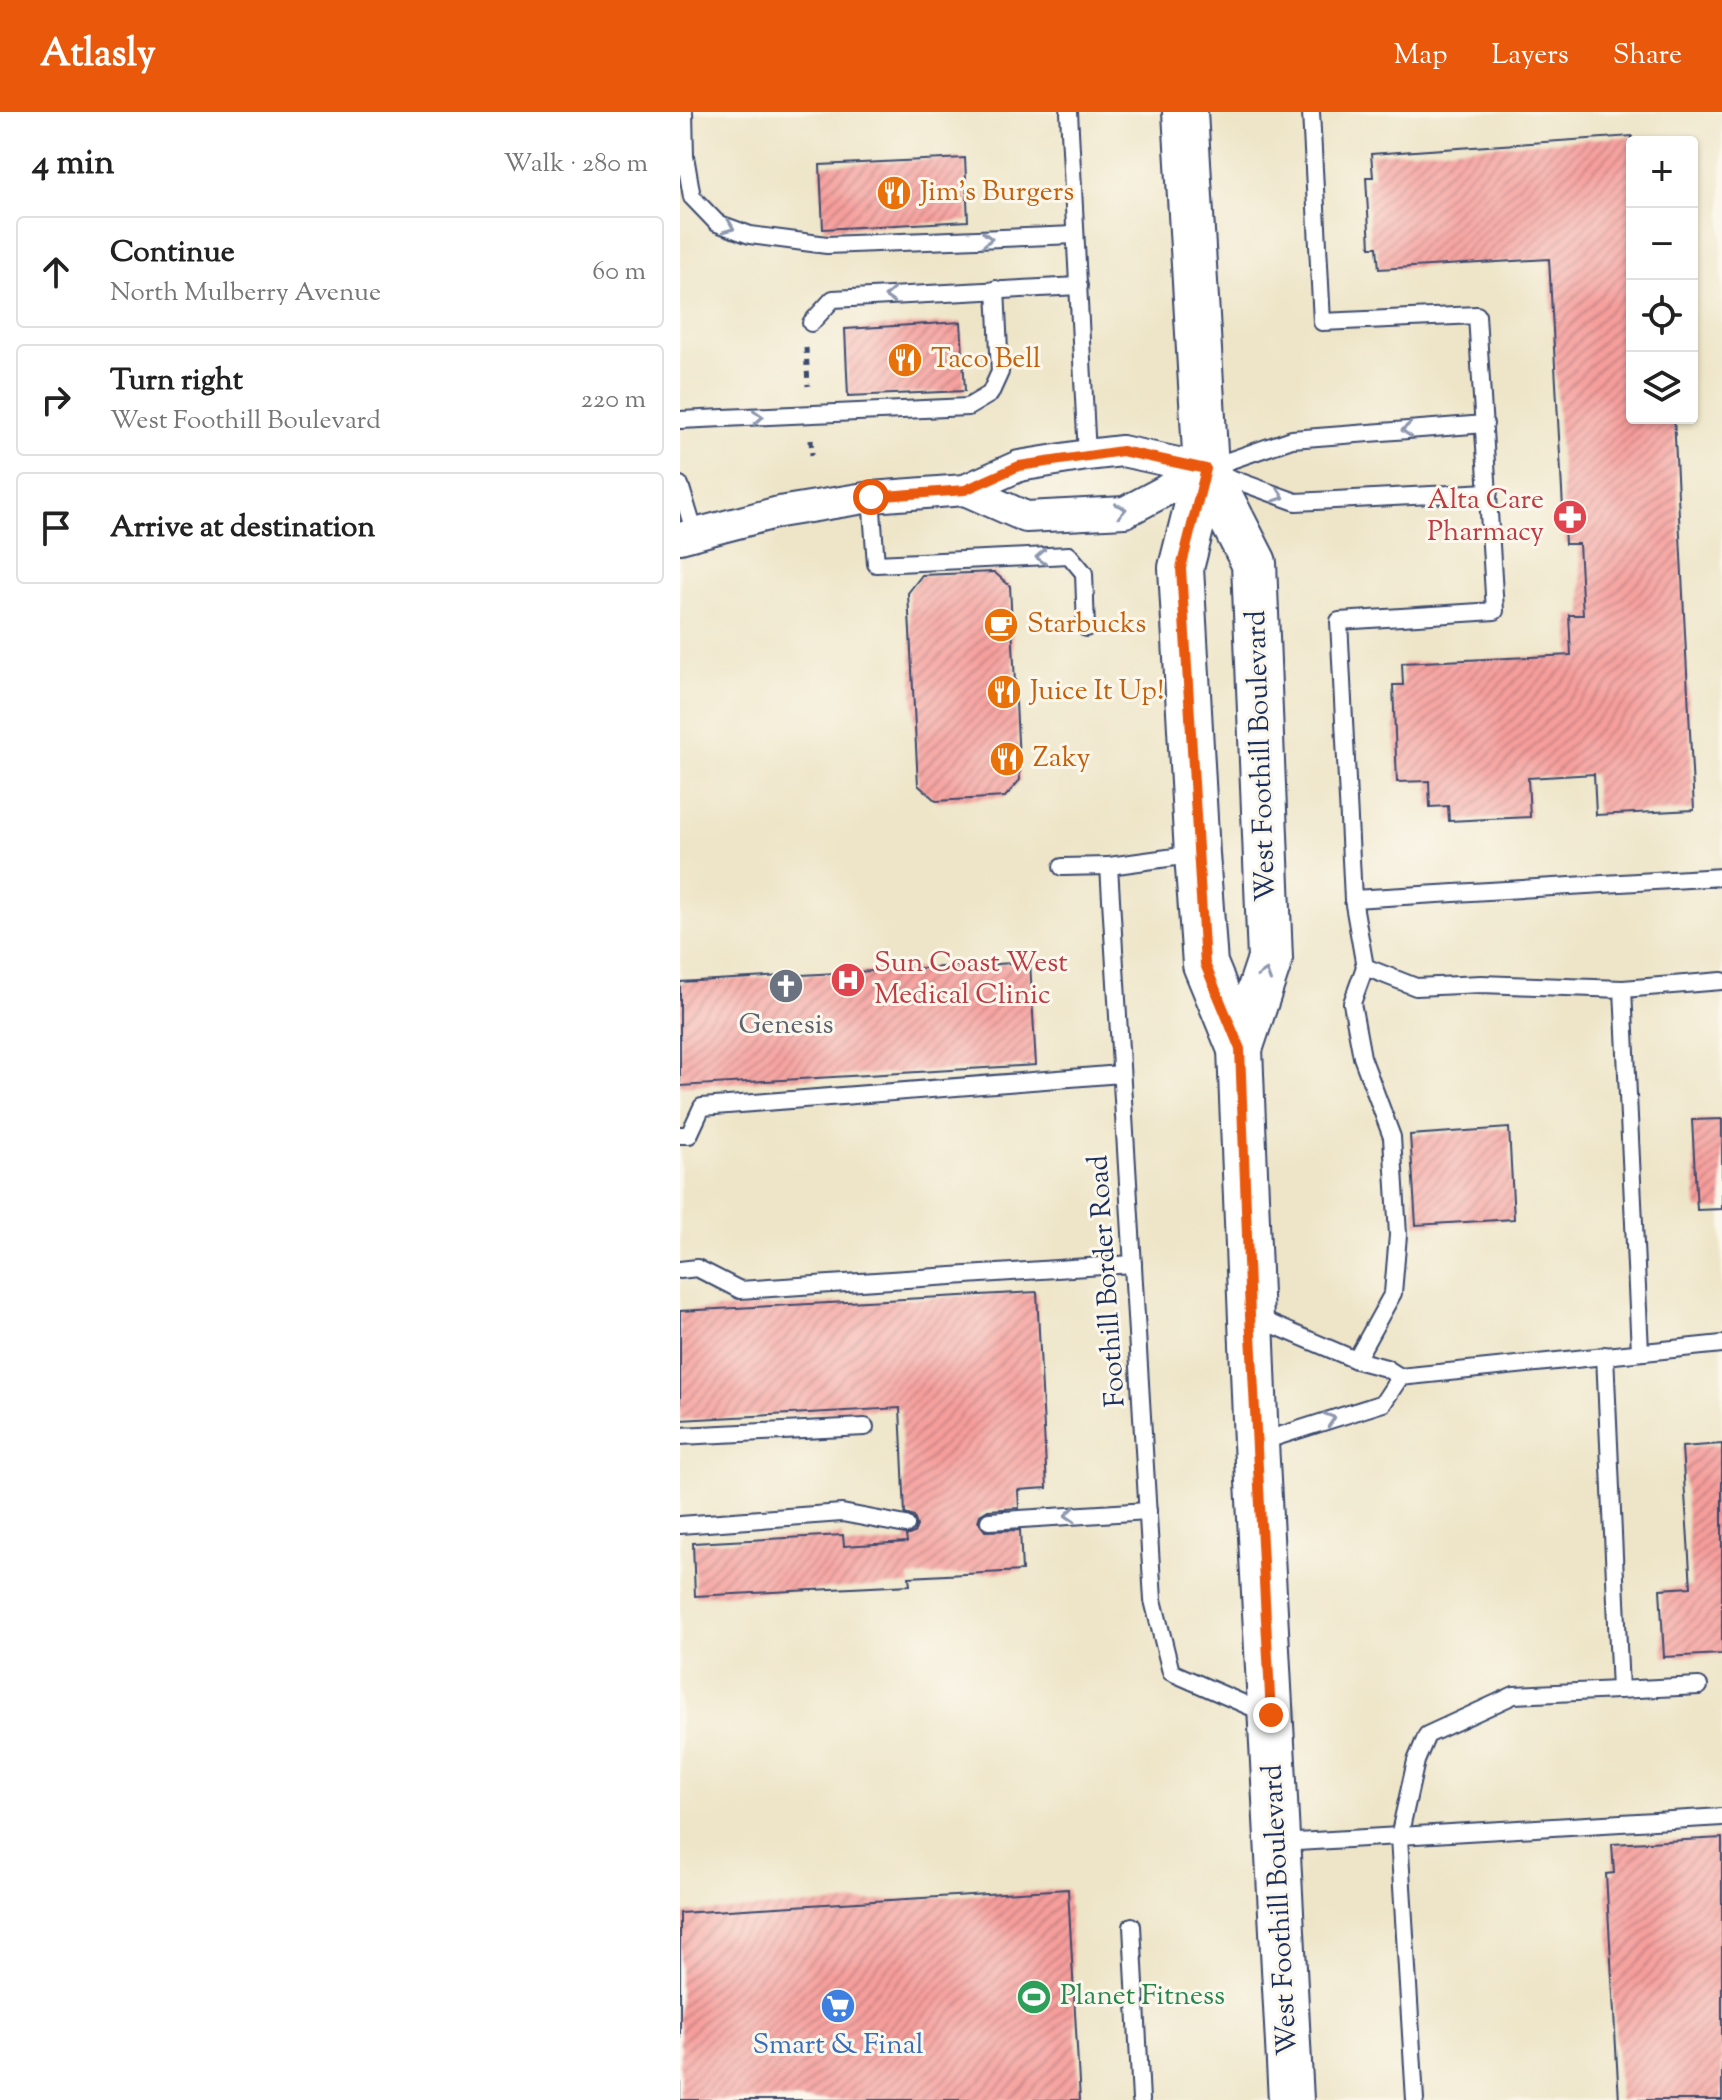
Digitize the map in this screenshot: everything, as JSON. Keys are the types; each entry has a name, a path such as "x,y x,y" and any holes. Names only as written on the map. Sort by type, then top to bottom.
{"main road":[{"name":"West Foothill Boulevard","path":"1185,112 1206,469 1181,568 1205,964 1240,1049 1256,1443 1291,2100"},
{"name":"West Foothill Boulevard","path":"1206,469 1254,563 1270,959 1240,1049"}],"street":[{"path":"688,536 779,512 871,497 965,490 1019,466 1087,455 1122,451 1206,469"},
{"path":"965,490 1026,517 1125,512 1206,469"}],"lane":[{"path":"684,112 685,156 692,197 717,223 750,235 827,245 1075,235"},
{"path":"1069,112 1087,455"},
{"path":"1311,112 1322,322 1477,315 1495,611 1339,621 1353,899 1365,967 1352,1003 1362,1057 1392,1137 1398,1235 1393,1293 1356,1360"},
{"path":"811,323 833,299 1079,286"},
{"path":"680,420 968,407 990,394 1000,372 996,289"},
{"path":"1206,469 1292,439 1485,424"},
{"path":"1206,469 1296,502 1489,492"},
{"path":"680,485 688,536"},
{"path":"871,497 876,564 1069,555 1084,573 1086,628"},
{"path":"1062,867 1109,866 1197,854"},
{"name":"Foothill Border Road","path":"1109,866 1153,1600 1171,1672 1271,1715"},
{"path":"1353,899 1722,877"},
{"path":"1365,967 1416,987 1481,984 1623,989 1722,981"},
{"path":"1623,989 1640,1351"},
{"path":"680,1135 689,1135 702,1107 1121,1074"},
{"path":"680,1270 697,1268 740,1290 1133,1264"},
{"path":"1250,1315 1356,1360 1386,1368 1400,1377 1722,1344"},
{"path":"1605,1355 1620,1690"},
{"path":"1256,1443 1383,1403 1400,1377"},
{"path":"680,1436 865,1427"},
{"path":"989,1521 1148,1511"},
{"path":"680,1525 842,1513 906,1525"},
{"path":"1415,2100 1399,1837 1416,1761 1427,1735 1514,1695 1699,1686"},
{"path":"1278,1843 1722,1817"},
{"path":"1132,1926 1141,2100"}],"path":[{"path":"806,344 812,455"}],"building":[{"path":"1626,136 1626,424 1674,424 1694,810 1596,815 1594,774 1528,778 1530,817 1449,821 1448,806 1430,807 1429,781 1397,782 1393,685 1403,685 1402,663 1571,655 1569,615 1583,615 1579,544 1565,544 1549,259 1379,269 1377,247 1370,247 1366,177 1373,177 1371,154"},
{"name":"Jim's Burgers","path":"965,158 968,221 823,229 820,165"},
{"name":"Taco Bell","path":"961,322 965,391 848,396 845,329"},
{"path":"994,572 1010,586 1020,780 1005,797 936,801 918,785 908,593 922,575"},
{"path":"1030,962 1036,1065 680,1086 680,982"},
{"path":"1722,1119 1722,1209 1697,1210 1692,1120"},
{"path":"1509,1128 1514,1219 1416,1225 1410,1135"},
{"path":"1037,1292 1047,1488 1018,1490 1019,1508 988,1510 980,1515 978,1521 985,1531 1020,1530 1022,1571 909,1577 910,1585 695,1596 693,1543 843,1535 844,1546 907,1542 906,1536 914,1533 917,1526 914,1517 905,1514 900,1408 680,1420 680,1311"},
{"path":"1722,1444 1722,1654 1664,1657 1660,1589 1691,1587 1682,1447"},
{"path":"1722,1838 1722,2100 1619,2100 1606,1874 1614,1873 1612,1844"},
{"name":"Smart & Final","path":"1068,1889 1080,2100 680,2100 680,1913"}],"place":[{"name":"Jim's Burgers","path":"894,193"},
{"name":"Taco Bell","path":"905,360"},
{"name":"Alta Care Pharmacy","path":"1570,517"},
{"name":"Starbucks","path":"1001,625"},
{"name":"Juice It Up!","path":"1004,692"},
{"name":"Zaky","path":"1007,759"},
{"name":"Sun Coast West Medical Clinic","path":"848,980"},
{"name":"Genesis","path":"786,986"},
{"name":"Planet Fitness","path":"1034,1997"},
{"name":"Smart & Final","path":"838,2006"}],"route":[{"path":"871,497 965,490 1019,466 1122,451 1206,469 1181,568 1205,964 1240,1049 1271,1715"}]}
